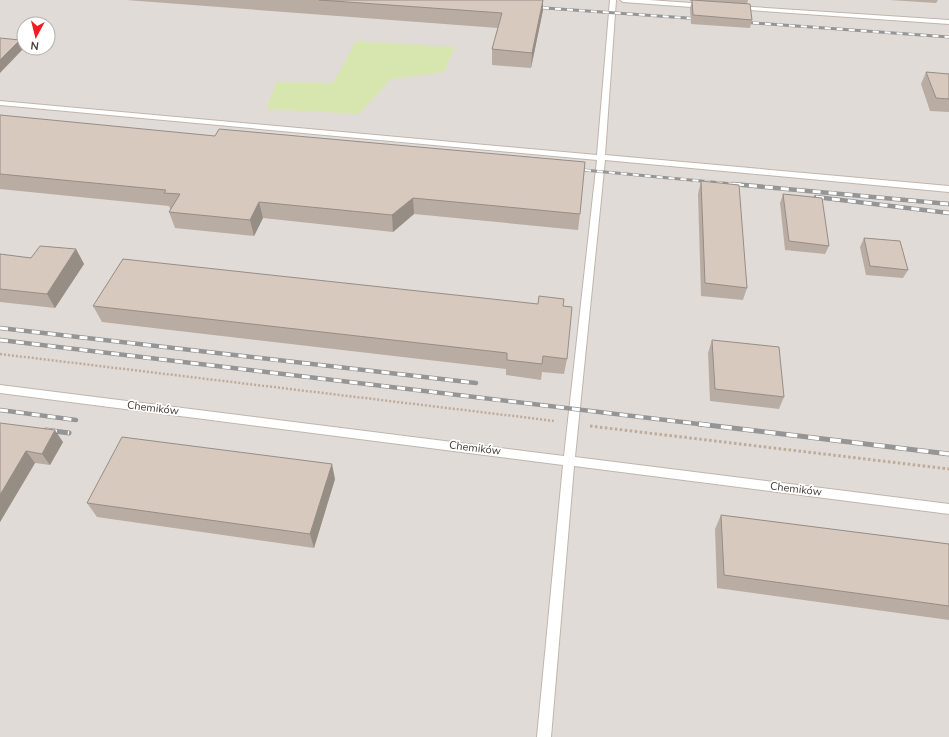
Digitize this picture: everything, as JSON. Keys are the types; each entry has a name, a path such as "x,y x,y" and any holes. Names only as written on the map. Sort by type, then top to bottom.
{"lane":[{"path":"544,737 573,424 601,158 613,0"},
{"path":"623,0 710,6"},
{"path":"726,7 949,22"},
{"path":"0,103 949,189"},
{"name":"Chemików","path":"0,389 949,509"}],"path":[{"path":"0,354 949,469"}],"shaded area":[{"path":"0,0 949,0 949,737 0,737"}],"green space":[{"path":"356,41 455,47 444,72 391,79 359,114 266,109 277,82 333,83"}],"building":[{"path":"319,0 543,0 532,53 492,49 502,13"},
{"path":"692,0 750,4 752,20 693,15"},
{"path":"0,38 16,40 16,44 0,60"},
{"path":"926,72 949,74 949,99 936,98"},
{"path":"0,115 215,136 219,129 585,162 580,214 413,198 392,215 259,202 250,220 169,212 180,194 164,193 166,190 0,174"},
{"path":"701,181 739,185 747,288 705,283"},
{"path":"783,194 822,198 829,246 789,241"},
{"path":"864,238 900,241 908,270 870,266"},
{"path":"40,246 76,249 47,294 0,289 0,254 31,258"},
{"path":"123,259 538,304 539,296 564,299 563,306 572,307 567,359 543,356 542,364 507,360 507,353 93,306"},
{"path":"712,340 779,347 784,397 715,389"},
{"path":"0,423 55,430 42,454 26,451 0,495"},
{"path":"122,437 332,464 310,534 87,503"},
{"path":"721,515 949,544 949,606 724,575"}],"railway":[{"path":"531,7 701,19"},
{"path":"741,22 949,37"},
{"path":"573,169 744,185"},
{"path":"733,184 949,204"},
{"path":"816,197 949,213"},
{"path":"0,328 476,383"},
{"path":"0,340 707,425"},
{"path":"0,410 76,420"},
{"path":"699,424 949,454"},
{"path":"46,430 69,433"}]}
